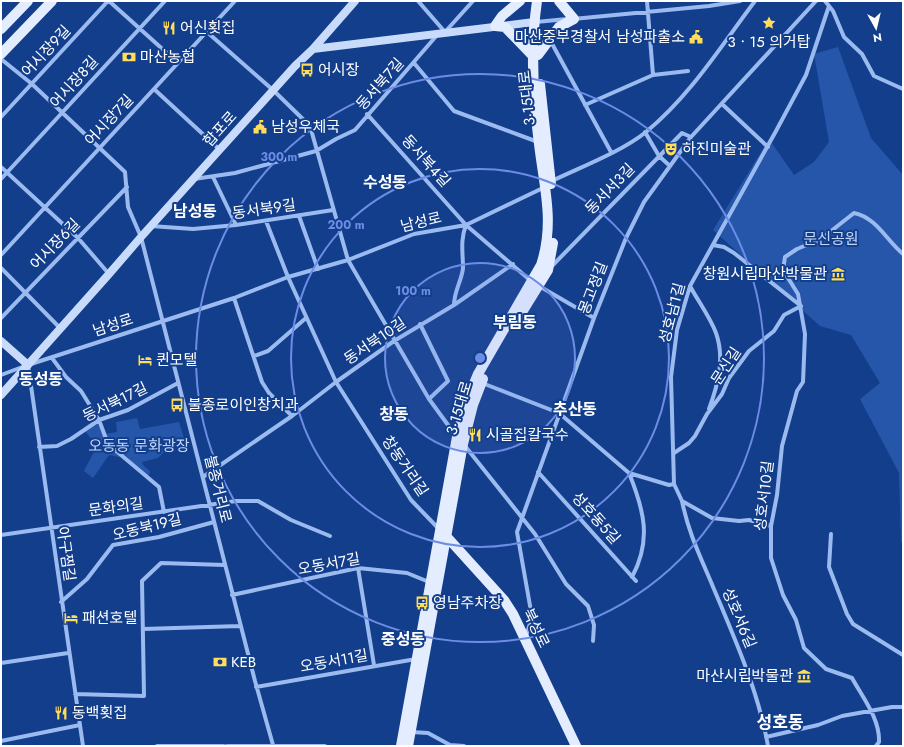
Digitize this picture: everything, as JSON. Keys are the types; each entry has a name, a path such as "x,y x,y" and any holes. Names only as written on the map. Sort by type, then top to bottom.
{"main road":[{"path":"1,29 28,1"},
{"path":"1,54 52,1"},
{"name":"합포로","path":"1,395 110,274 150,226 273,90 313,49 355,1"},
{"path":"495,26 502,16 520,1"},
{"name":"3·15대로","path":"401,746 439,529 460,440 482,383 535,284 546,248 549,221 548,184 532,77 535,55 534,22 536,1"},
{"path":"495,26 505,27 535,55 559,27 574,19 559,1"},
{"path":"313,49 442,32 534,22"},
{"name":"3·15대로","path":"408,746 447,537 466,403 478,374 535,284 548,270 553,249 556,218 548,184"},
{"path":"1,341 28,365"},
{"name":"북성로","path":"447,537 504,600 526,638 576,746"}],"street":[{"path":"108,1 178,63"},
{"name":"어시장9길","path":"1,117 108,1"},
{"name":"어시장8길","path":"1,179 165,1"},
{"name":"어시장7길","path":"1,255 235,1"},
{"path":"418,1 442,32"},
{"name":"동서북7길","path":"193,179 235,173 316,152 336,139 356,130 368,114 442,32 474,1"},
{"path":"647,1 654,75"},
{"path":"534,22 710,6 740,1"},
{"name":"남성로","path":"1,375 234,298 288,277 348,260 414,234 466,225 611,152 645,132 679,102 755,1"},
{"name":"몽고정길","path":"526,638 532,617 517,532 521,517 609,277 644,202 691,137 816,1"},
{"path":"825,1 833,11 844,37 862,54 874,76 903,89"},
{"name":"성호남1길","path":"674,453 671,377 677,330 690,286 768,147 806,74 828,6"},
{"path":"207,32 273,90 310,126 316,152 348,260 429,399 534,534 566,584 588,606 594,625 592,641"},
{"path":"549,40 611,152"},
{"name":"불종거리로","path":"1,59 32,84 125,172 128,207 141,237 232,595 272,745"},
{"path":"414,63 454,111 543,144"},
{"path":"585,105 654,75 688,71"},
{"path":"154,89 220,150"},
{"path":"722,104 768,147"},
{"name":"동서북4길","path":"368,114 466,225"},
{"path":"645,132 659,156 670,166"},
{"name":"동서서3길","path":"548,270 682,133 691,137"},
{"path":"1,167 78,238 110,274"},
{"path":"213,177 236,225"},
{"name":"어시장6길","path":"1,318 126,187"},
{"name":"동서북9길","path":"150,226 192,229 266,221 334,210"},
{"path":"801,306 798,294 783,270 785,257 797,249 821,239 854,213 864,215 874,222 894,247 903,254"},
{"path":"299,216 318,269"},
{"name":"창동거리길","path":"266,221 288,277 336,382 411,500 447,537"},
{"path":"454,305 454,294 463,269 463,233 466,225 535,284 594,318"},
{"path":"713,245 724,247 734,253 801,306"},
{"name":"동서북10길","path":"203,477 292,416 336,382 394,341 420,324 454,305 513,264"},
{"path":"1,268 60,328"},
{"path":"690,286 716,332 719,347 717,387 707,414"},
{"path":"234,298 262,382 269,393 292,416"},
{"name":"문신길","path":"674,453 689,443 696,436 707,414 722,394 729,378 749,351 774,331 784,315 801,306"},
{"name":"성호서10길","path":"801,306 805,334 803,382 797,391 782,446 777,495 771,526 771,558 783,595 796,620 804,648 826,669 852,678 871,712 880,732 880,742 876,746"},
{"path":"254,356 268,351 306,318"},
{"path":"420,324 448,381 429,399"},
{"path":"52,358 66,377 81,391 99,420 108,444 159,487 164,512"},
{"name":"아구찜길","path":"28,365 50,529 83,746"},
{"name":"동서북17길","path":"39,447 57,446 71,439 99,420 128,410 140,402 178,383"},
{"path":"482,383 559,413 629,473 669,485 674,484 674,453"},
{"name":"성호동5길","path":"538,472 636,581"},
{"path":"629,473 641,512 644,535 644,548 632,577"},
{"name":"성호서6길","path":"674,484 682,502 692,540 740,652 768,746"},
{"name":"문화의길","path":"1,534 50,529 236,501 258,501 291,520 330,536"},
{"path":"682,502 712,518 739,521 750,520 771,526"},
{"name":"오동북19길","path":"61,602 87,579 113,545 159,537 214,522"},
{"path":"831,534 829,567 850,619 853,624 903,655"},
{"path":"75,694 144,696 142,581 161,563 225,565"},
{"path":"358,568 374,665"},
{"name":"오동서7길","path":"232,595 358,568 407,573 430,582"},
{"path":"143,628 240,626"},
{"path":"1,662 68,653"},
{"name":"오동서11길","path":"256,687 374,665 416,659"},
{"path":"766,737 818,725 842,716 871,712 892,707 903,707"},
{"path":"1,741 80,725"},
{"path":"411,732 428,733 450,745 464,746"},
{"path":"158,746 224,746"},
{"path":"227,746 325,746"}],"green space":[{"name":"문신공원","path":"838,47 871,138 903,175 903,542 901,542 899,473 860,399 880,383 851,335 820,326 713,230 769,139 794,175 814,162 829,142 814,54"},
{"name":"오동동 문화광장","path":"137,418 140,429 179,422 184,438 181,443 174,442 158,458 142,462 150,471 149,475 146,476 125,455 119,457 109,455 93,478 84,471 98,444 93,441 85,431 97,423 104,434 117,432 116,422"}],"place":[{"name":"3ㆍ15 의거탑","path":"769,23"},
{"name":"어신횟집","path":"169,28"},
{"name":"마산중부경찰서 남성파출소","path":"696,37"},
{"name":"마산농협","path":"129,57"},
{"name":"어시장","path":"307,70"},
{"name":"남성우체국","path":"260,127"},
{"name":"하진미술관","path":"671,149"},
{"name":"창원시립마산박물관","path":"838,274"},
{"name":"퀸모텔","path":"145,360"},
{"name":"불종로이인창치과","path":"177,405"},
{"name":"시골집칼국수","path":"475,435"},
{"name":"영남주차장","path":"422,603"},
{"name":"패션호텔","path":"71,618"},
{"name":"KEB","path":"220,662"},
{"name":"마산시립박물관","path":"804,676"},
{"name":"동백횟집","path":"61,713"}],"district":[{"name":"수성동","path":"385,182"},
{"name":"남성동","path":"195,211"},
{"name":"부림동","path":"515,322"},
{"name":"동성동","path":"41,379"},
{"name":"추산동","path":"575,409"},
{"name":"창동","path":"394,414"},
{"name":"중성동","path":"403,639"},
{"name":"성호동","path":"780,722"}]}
